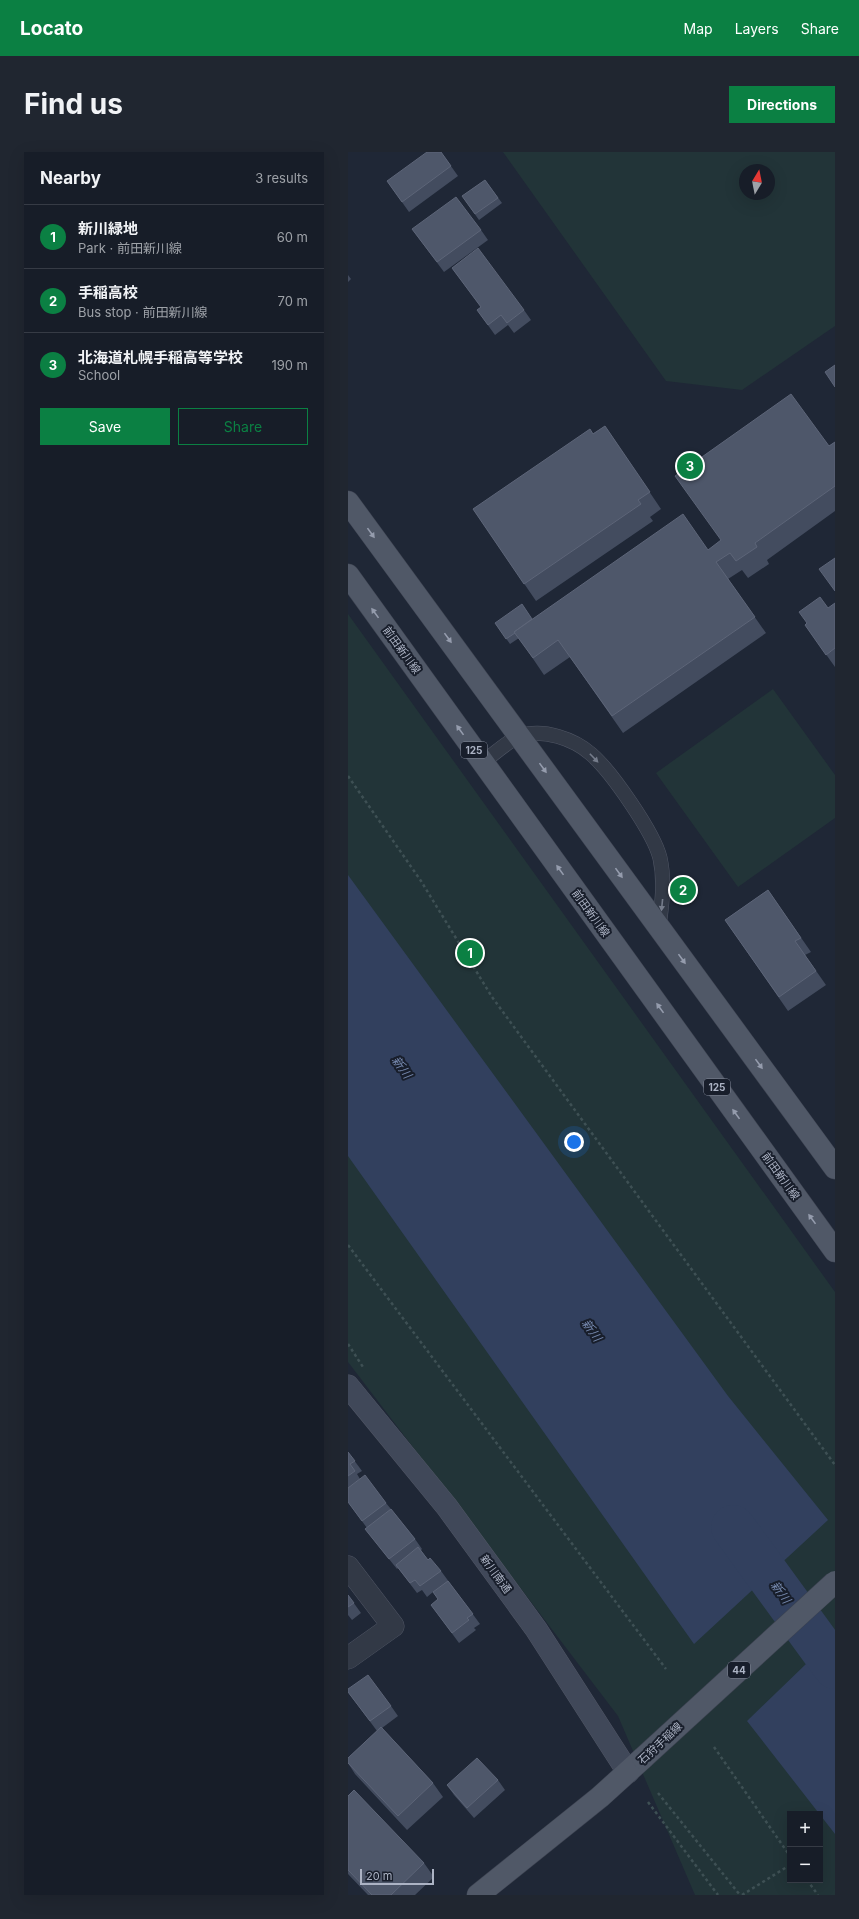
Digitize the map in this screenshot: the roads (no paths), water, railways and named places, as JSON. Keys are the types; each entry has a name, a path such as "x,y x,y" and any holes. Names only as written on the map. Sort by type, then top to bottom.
{"main road":[{"path":"348,502 835,1168"},
{"name":"前田新川線","path":"348,575 835,1251"},
{"name":"石狩手稲線","path":"478,1895 636,1765 835,1582"}],"street":[{"name":"新川南通","path":"348,1386 447,1507 636,1765"},
{"path":"348,1567 393,1626 348,1658"}],"lane":[{"path":"483,762 520,736 532,734 553,735 569,740 592,754 617,784 650,833 660,857 663,882 659,928"}],"water":[{"path":"348,875 728,1396 828,1520 694,1644 348,1156"},
{"path":"835,1636 835,1834 823,1819 823,1811 817,1811 747,1721"}],"waterway":[{"name":"新川","path":"733,1527 835,1667"}],"place":[{"name":"北海道札幌手稲高等学校","path":"690,466"},
{"name":"手稲高校","path":"683,890"},
{"name":"新川緑地","path":"470,953"}]}
